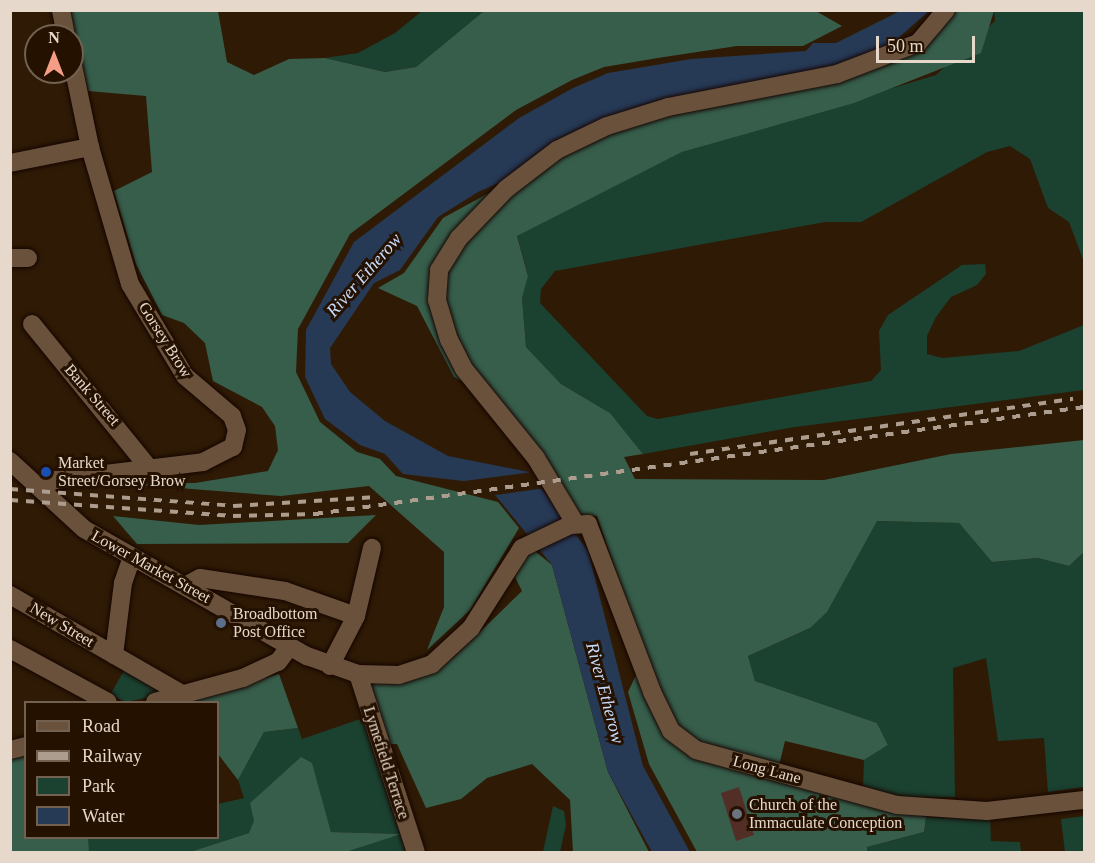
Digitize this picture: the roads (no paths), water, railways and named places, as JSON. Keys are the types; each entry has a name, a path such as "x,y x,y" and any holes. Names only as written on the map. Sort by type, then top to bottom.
{"street":[{"path":"572,524 536,458 464,369 449,340 437,300 439,270 459,238 506,189 557,150 607,126 668,107 837,74 918,43 946,10"},
{"name":"Gorsey Brow","path":"43,486 55,480 149,468 223,455 233,447 236,422 185,376 130,284 90,147 77,84"},
{"path":"10,163 90,147"},
{"name":"Bank Street","path":"32,324 149,468"},
{"name":"Lower Market Street","path":"10,461 43,486 74,522 290,646 330,666 358,674 411,672 441,657 485,610 525,546 572,524"},
{"name":"Long Lane","path":"572,524 594,530 606,582 652,692 672,731 696,750 907,806 987,811 1084,801"},
{"path":"330,666 356,616 372,548"},
{"path":"114,655 123,583 132,557"},
{"path":"185,586 200,578 285,591 356,616"},
{"name":"New Street","path":"10,595 182,694"},
{"path":"158,701 253,673 278,662 290,646"},
{"path":"10,649 106,701"},
{"name":"Lymefield Terrace","path":"358,674 416,852"}],"water":[{"name":"River Etherow","path":"900,11 929,11 873,60 704,94 478,192 438,217 400,270 374,283 330,348 331,364 350,392 385,421 448,456 529,472 588,551 643,766 690,852 652,852 608,772 552,565 496,496 463,481 403,474 385,454 360,445 325,419 305,377 306,330 354,242 519,118 573,88 608,73 691,59 806,51 813,43 836,43"}],"railway":[{"path":"690,454 1073,399"},
{"path":"10,500 233,516 315,514 1084,407"},
{"path":"10,489 234,506 377,497"}],"place":[{"name":"Market Street/Gorsey Brow","path":"46,472"},
{"name":"Broadbottom Post Office","path":"221,623"},
{"name":"Church of the Immaculate Conception","path":"737,814"}]}
